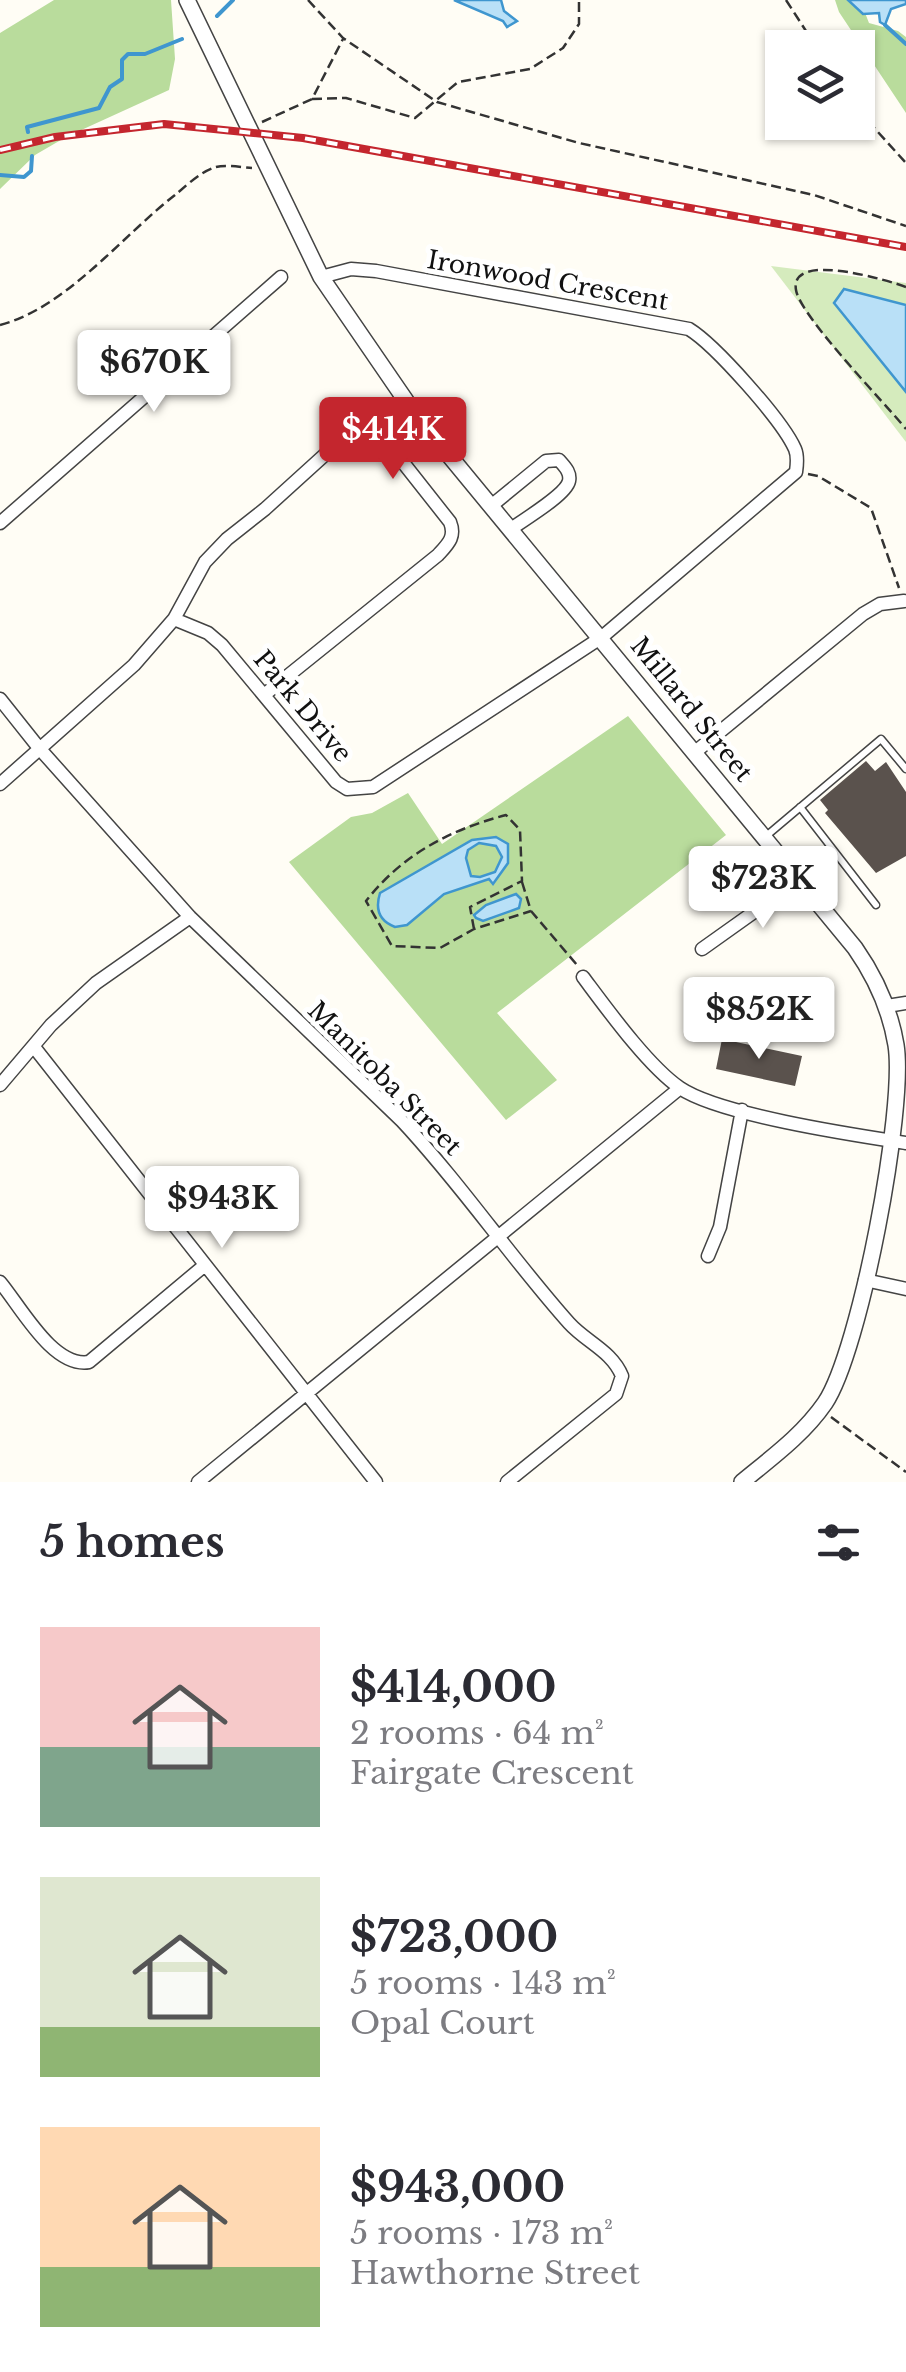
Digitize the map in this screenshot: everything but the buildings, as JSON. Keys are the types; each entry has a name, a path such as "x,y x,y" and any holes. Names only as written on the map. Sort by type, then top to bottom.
{"street":[{"name":"Millard Street","path":"187,0 321,277 415,414 799,880 872,972 886,1006 897,1048 899,1142 845,1362 820,1409 792,1441 742,1482"},
{"name":"Ironwood Crescent","path":"321,277 351,269 376,271 689,329 718,350 782,430 795,448 796,472"},
{"path":"0,522 282,277"},
{"path":"0,784 134,665 174,619 205,562 227,538 265,509 351,430 374,428 450,522 454,530 452,540 264,696"},
{"path":"492,506 546,462 559,460 568,470 569,482 563,490 511,528"},
{"path":"602,637 796,472"},
{"path":"694,753 863,614 880,604 904,601"},
{"name":"Park Drive","path":"174,619 208,633 238,663 336,782 347,789 360,790 372,787 602,637"},
{"name":"Manitoba Street","path":"0,700 190,917 402,1121 568,1322 606,1354 622,1376 616,1394 507,1482"},
{"path":"702,949 799,880"},
{"path":"0,1086 51,1025 96,983 190,917"},
{"path":"583,977 680,1088 742,1110 899,1142"},
{"path":"886,1006 906,1003"},
{"path":"34,1047 376,1482"},
{"path":"198,1482 680,1088"},
{"path":"708,1256 720,1227 742,1110"},
{"path":"0,1282 55,1352 80,1363 89,1362 206,1265"},
{"path":"865,1280 906,1289"}],"lane":[{"path":"764,838 881,739 906,769"},
{"path":"800,808 876,905"}],"path":[{"path":"308,0 343,38 438,102 579,143 814,195 906,226"},
{"path":"250,128 312,99 346,98 415,118 458,82 530,69 563,48 579,24 579,0"},
{"path":"786,0 805,30"},
{"path":"312,99 343,38"},
{"path":"875,129 906,163"},
{"path":"0,325 17,320 63,291 150,214 215,166 268,168"},
{"path":"906,287 880,278 823,270 802,275 796,284 813,322 906,429"},
{"path":"796,472 818,476 871,508 904,601"},
{"path":"532,911 474,929 440,948 392,946 366,902 385,876 419,848 506,815 520,830 522,880 532,911 572,956 583,977"},
{"path":"474,929 470,907 522,880"},
{"path":"820,1409 906,1472"}],"green space":[{"path":"54,0 171,0 175,59 169,90 35,155 0,189 0,33"},
{"path":"835,0 860,0 869,23 906,37 906,113 875,66 875,30 851,30"},
{"path":"771,266 906,283 906,442"},
{"path":"628,716 726,835 497,1013 557,1080 506,1120 289,862 351,817 372,813 408,793 442,844"}],"water":[{"path":"454,0 501,0 504,11 517,21 507,27 503,21"},
{"path":"848,0 906,0 906,4 891,9 885,25 880,22 879,13 863,14"},
{"path":"844,289 906,305 906,392 834,303"},
{"path":"496,837 508,844 508,863 493,884 489,879 444,894 407,925 395,927 382,918 378,909 380,893 472,840","holes":["479,843 496,846 502,857 495,872 471,876 468,850"]},
{"path":"516,894 521,899 519,908 483,921 474,915 486,905"}],"waterway":[{"path":"217,16 233,0"},
{"path":"885,25 906,44"},
{"path":"28,132 27,127 99,108 110,87 122,79 122,60 128,54 145,54 182,39"},
{"path":"0,175 24,177 31,171 32,156"}],"railway":[{"path":"0,150 55,137 164,124 303,138 906,247"}]}
